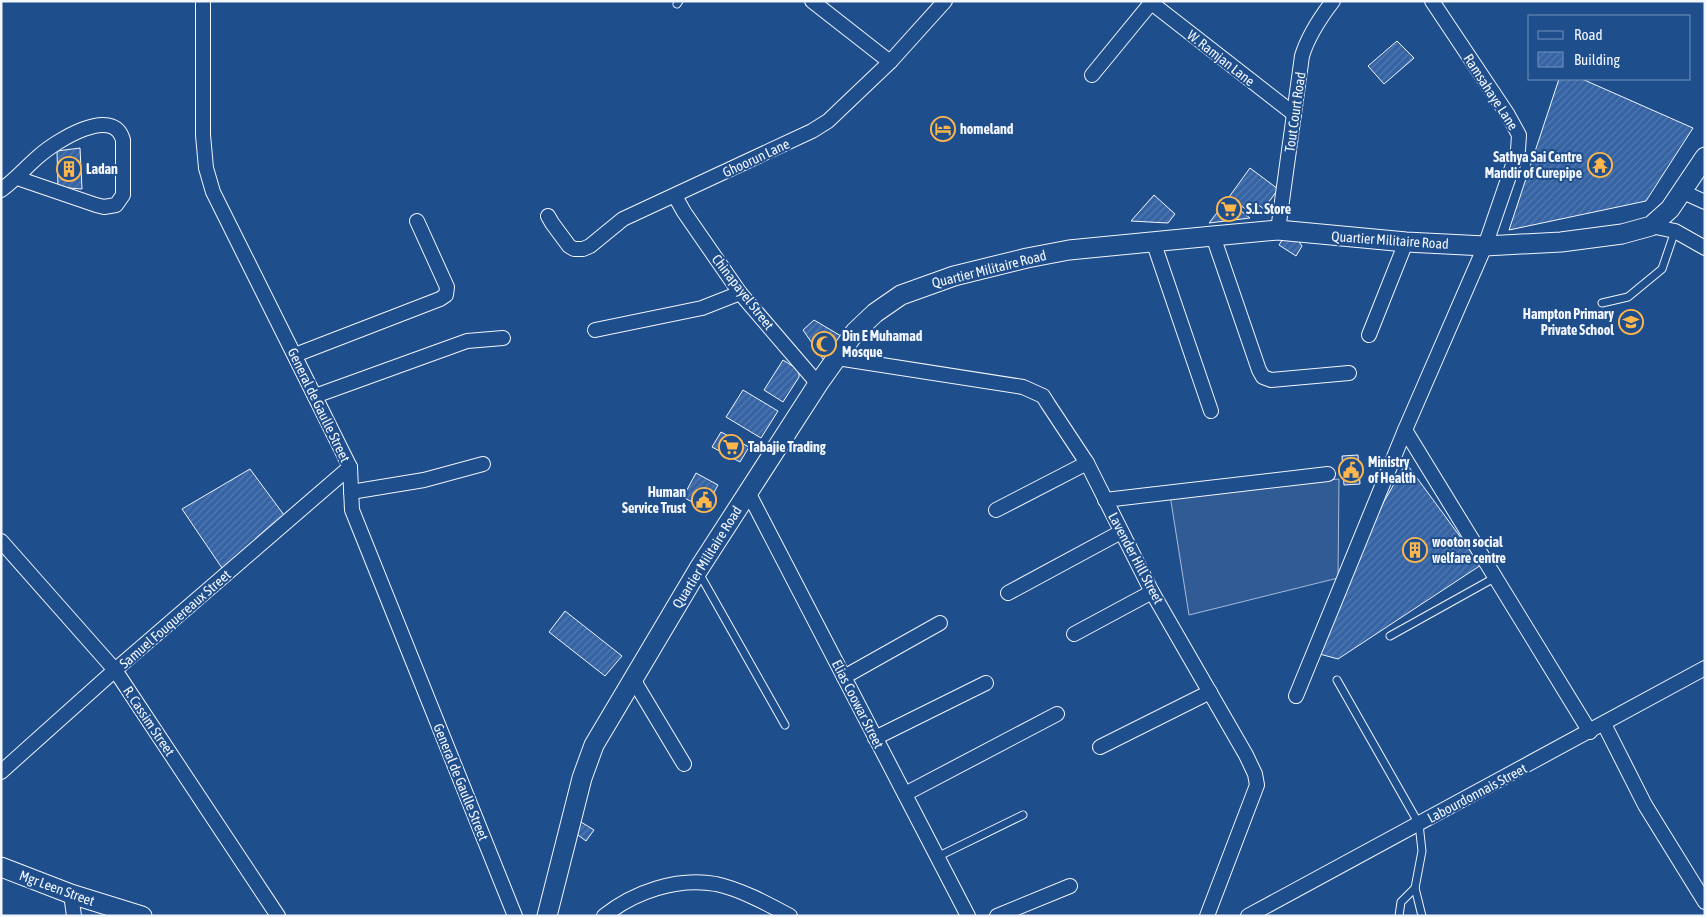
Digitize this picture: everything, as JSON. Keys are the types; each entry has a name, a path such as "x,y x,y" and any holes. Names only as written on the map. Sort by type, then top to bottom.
{"main road":[{"name":"Quartier Militaire Road","path":"547,916 582,778 594,745 698,570 818,384 855,332 875,313 901,295 954,276 1069,250 1278,230 1406,242 1484,246 1561,242 1622,234 1651,226 1670,209 1705,157"},
{"name":"Mgr Leen Street","path":"1,867 72,894 142,916"}],"street":[{"name":"General de Gaulle Street","path":"203,1 203,135 206,168 213,192 350,467 352,510 515,916"},
{"path":"812,1 890,62"},
{"name":"Ghoorun Lane","path":"548,216 568,246 574,249 583,249 590,246 623,219 812,131 828,121 890,62 945,1"},
{"name":"Tout Court Road","path":"1278,230 1302,56 1306,42 1333,1"},
{"name":"Ramsahaye Lane","path":"1432,1 1508,115 1519,135 1518,150 1484,246"},
{"path":"1092,75 1150,2"},
{"name":"W. Ramjan Lane","path":"1150,2 1294,114"},
{"path":"1,190 17,178 39,156 68,136 93,126 105,124 114,126 121,131 123,140 123,195 116,205 104,207 96,205 17,178"},
{"path":"1683,192 1705,202"},
{"name":"Chinapayel Street","path":"675,196 740,293 818,384"},
{"path":"295,355 440,299 446,295 447,287 417,221"},
{"path":"1651,226 1675,231 1705,248"},
{"path":"1213,236 1258,370 1263,377 1271,380 1349,373"},
{"path":"1153,241 1211,411"},
{"path":"1369,335 1406,242"},
{"path":"1296,696 1405,430 1484,246"},
{"path":"595,330 702,308 740,293"},
{"path":"315,396 467,341 503,338"},
{"name":"Lavender Hill Street","path":"836,358 1023,387 1043,396 1087,463 1152,592 1246,755 1255,774 1257,785 1207,916"},
{"path":"1405,430 1590,732"},
{"path":"996,510 1087,463"},
{"path":"351,492 424,480 483,464"},
{"name":"Samuel Fouquereaux Street","path":"1,772 115,670 350,467"},
{"path":"1105,500 1328,474"},
{"name":"Elias Coowar Street","path":"748,492 968,916"},
{"path":"1008,593 1121,532"},
{"name":"R. Cassim Street","path":"1,541 115,670 278,916"},
{"path":"1074,634 1152,592"},
{"path":"844,677 940,624"},
{"name":"Labourdonnais Street","path":"1248,916 1705,668"},
{"path":"633,679 684,764"},
{"path":"875,738 986,683"},
{"path":"1100,747 1210,692"},
{"path":"905,794 1057,714"},
{"path":"1604,724 1645,805 1705,902"},
{"path":"604,916 621,903 662,886 689,882 716,884 747,895 790,916"},
{"path":"997,916 1070,886"},
{"path":"72,894 74,916"}],"lane":[{"path":"1602,303 1628,297 1662,269 1675,231"},
{"path":"698,570 785,724"},
{"path":"1390,636 1496,577"},
{"path":"1337,680 1419,824 1422,851 1415,888 1422,916"},
{"path":"938,857 1023,814"},
{"path":"1399,916 1400,902 1415,888"}],"shaded area":[{"path":"1339,479 1338,578 1189,615 1170,495"}],"building":[{"path":"1397,41 1414,58 1384,84 1368,66"},
{"name":"Sathya Sai Centre Mandir of Curepipe","path":"1559,80 1584,80 1693,128 1646,201 1509,230"},
{"name":"Ladan","path":"80,148 82,189 58,187 57,151"},
{"path":"1250,168 1278,189 1264,209 1257,204 1251,213 1229,197"},
{"path":"1154,195 1175,214 1168,223 1131,221"},
{"name":"S.L. Store","path":"1227,200 1250,218 1209,223"},
{"path":"1295,236 1302,246 1296,256 1279,245 1284,237"},
{"name":"Din E Muhamad Mosque","path":"814,320 841,336 825,362 803,330"},
{"path":"783,360 799,370 799,377 783,402 764,390"},
{"path":"743,390 778,411 761,438 726,417"},
{"name":"Tabajie Trading","path":"721,432 749,447 740,462 712,447"},
{"name":"Ministry of Health","path":"1358,455 1360,484 1344,485 1342,456"},
{"name":"wooton social welfare centre","path":"1406,463 1481,565 1338,659 1316,653 1365,535"},
{"path":"250,469 284,515 222,568 182,509"},
{"path":"696,473 718,485 705,509 683,497"},
{"path":"565,611 622,656 605,676 549,632"},
{"path":"581,822 594,830 586,841 574,832"}],"place":[{"name":"homeland","path":"943,129"},
{"name":"Sathya Sai Centre Mandir of Curepipe","path":"1600,165"},
{"name":"Ladan","path":"69,169"},
{"name":"S.L. Store","path":"1229,209"},
{"name":"Hampton Primary Private School","path":"1631,322"},
{"name":"Din E Muhamad Mosque","path":"824,344"},
{"name":"Tabajie Trading","path":"731,447"},
{"name":"Ministry of Health","path":"1351,470"},
{"name":"Human Service Trust","path":"704,500"},
{"name":"wooton social welfare centre","path":"1415,550"}]}
